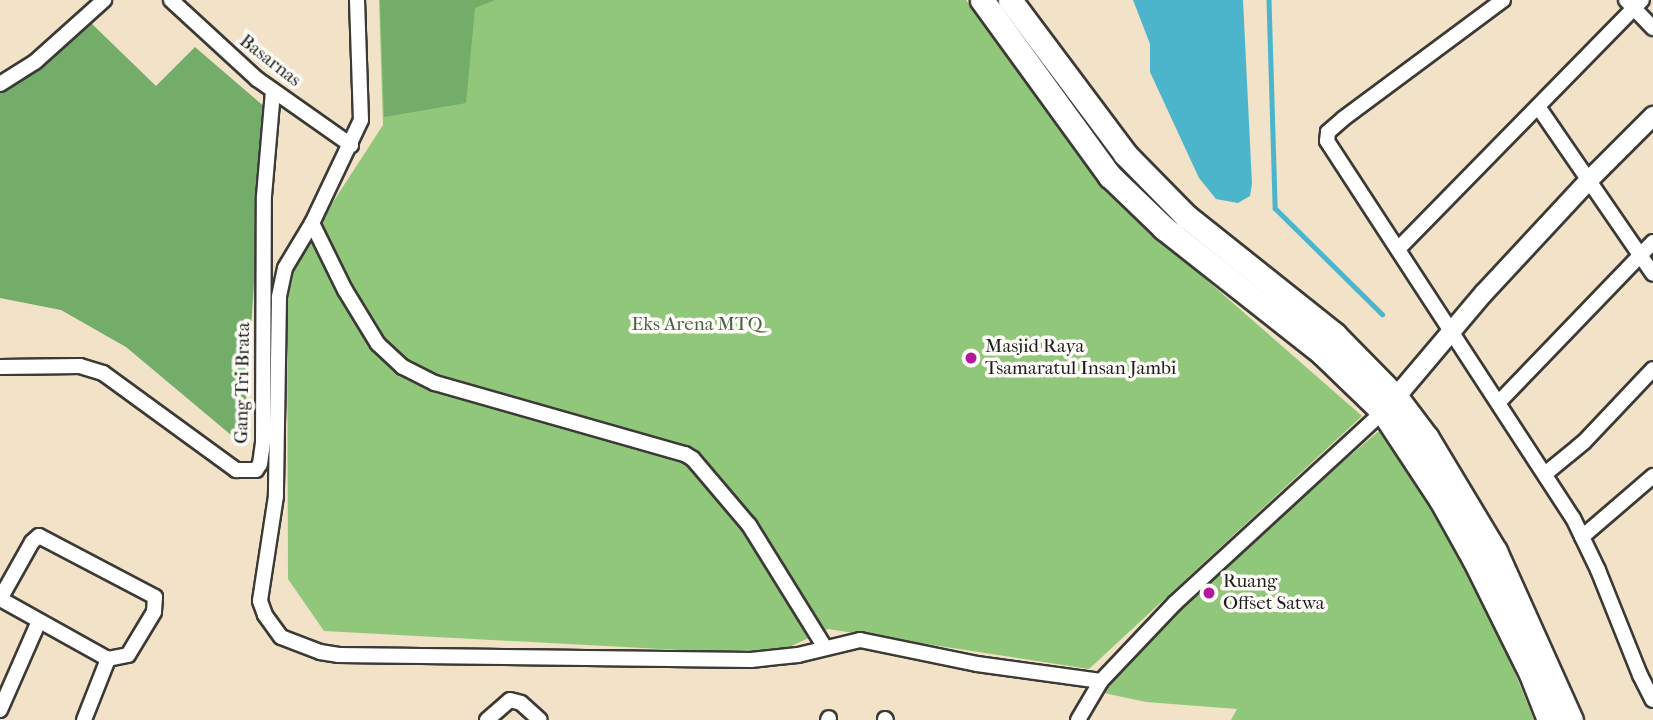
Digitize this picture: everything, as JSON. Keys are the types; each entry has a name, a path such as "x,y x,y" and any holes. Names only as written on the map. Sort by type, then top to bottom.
{"highway":[{"path":"982,0 1110,176 1164,228 1390,404 1474,559 1531,674 1549,720"},
{"path":"1010,0 1125,154 1187,217 1334,334 1390,404 1434,449 1495,551 1571,720"},
{"path":"1474,559 1495,551"}],"street":[{"path":"0,84 35,62 104,0"},
{"name":"Basarnas","path":"171,0 273,90 351,145"},
{"path":"358,0 360,120 351,145 312,223 285,268 279,297 276,496 260,601 265,615 281,637 320,652 338,655 751,660 798,655 824,646 860,640 977,664 1101,681"},
{"path":"1503,0 1328,132 1328,145 1454,331 1582,537 1653,700"},
{"path":"1399,247 1539,108 1634,3 1653,28"},
{"name":"Gang Tri Brata","path":"0,367 80,366 103,373 236,470 256,470 260,464 263,443 264,196 273,90"},
{"path":"1539,108 1653,274"},
{"path":"1078,720 1101,681 1175,603 1390,404 1588,180 1653,116"},
{"path":"312,223 345,290 378,344 403,367 435,383 685,454 693,459 749,524 824,646"},
{"path":"1499,402 1653,242"},
{"path":"1545,474 1584,442 1653,369"},
{"path":"1582,537 1653,476"},
{"path":"39,536 148,590 155,597 156,604 135,647 121,659 108,659 0,599 32,541 39,536"},
{"path":"0,710 39,621"},
{"path":"84,720 108,659"},
{"path":"487,720 510,700 521,703 540,720"}],"green space":[{"name":"Eks Arena MTQ","path":"379,0 966,0 1113,198 1362,416 1089,669 828,629 772,655 324,631 288,579 287,273 383,125"},
{"path":"380,0 495,0 475,8 466,103 384,117"},
{"path":"91,23 156,86 195,47 266,108 243,445 126,347 61,310 0,298 0,92"},
{"path":"1379,431 1427,501 1470,577 1506,651 1534,720 1231,720 1237,709 1146,702 1104,693 1124,663 1226,561"}],"water":[{"path":"1133,0 1243,0 1252,184 1250,196 1238,203 1216,199 1199,178 1150,72 1150,44"}],"waterway":[{"path":"1269,0 1275,208 1382,314"}],"place":[{"name":"Masjid Raya Tsamaratul Insan Jambi","path":"971,358"},
{"name":"Ruang Offset Satwa","path":"1209,593"}]}
